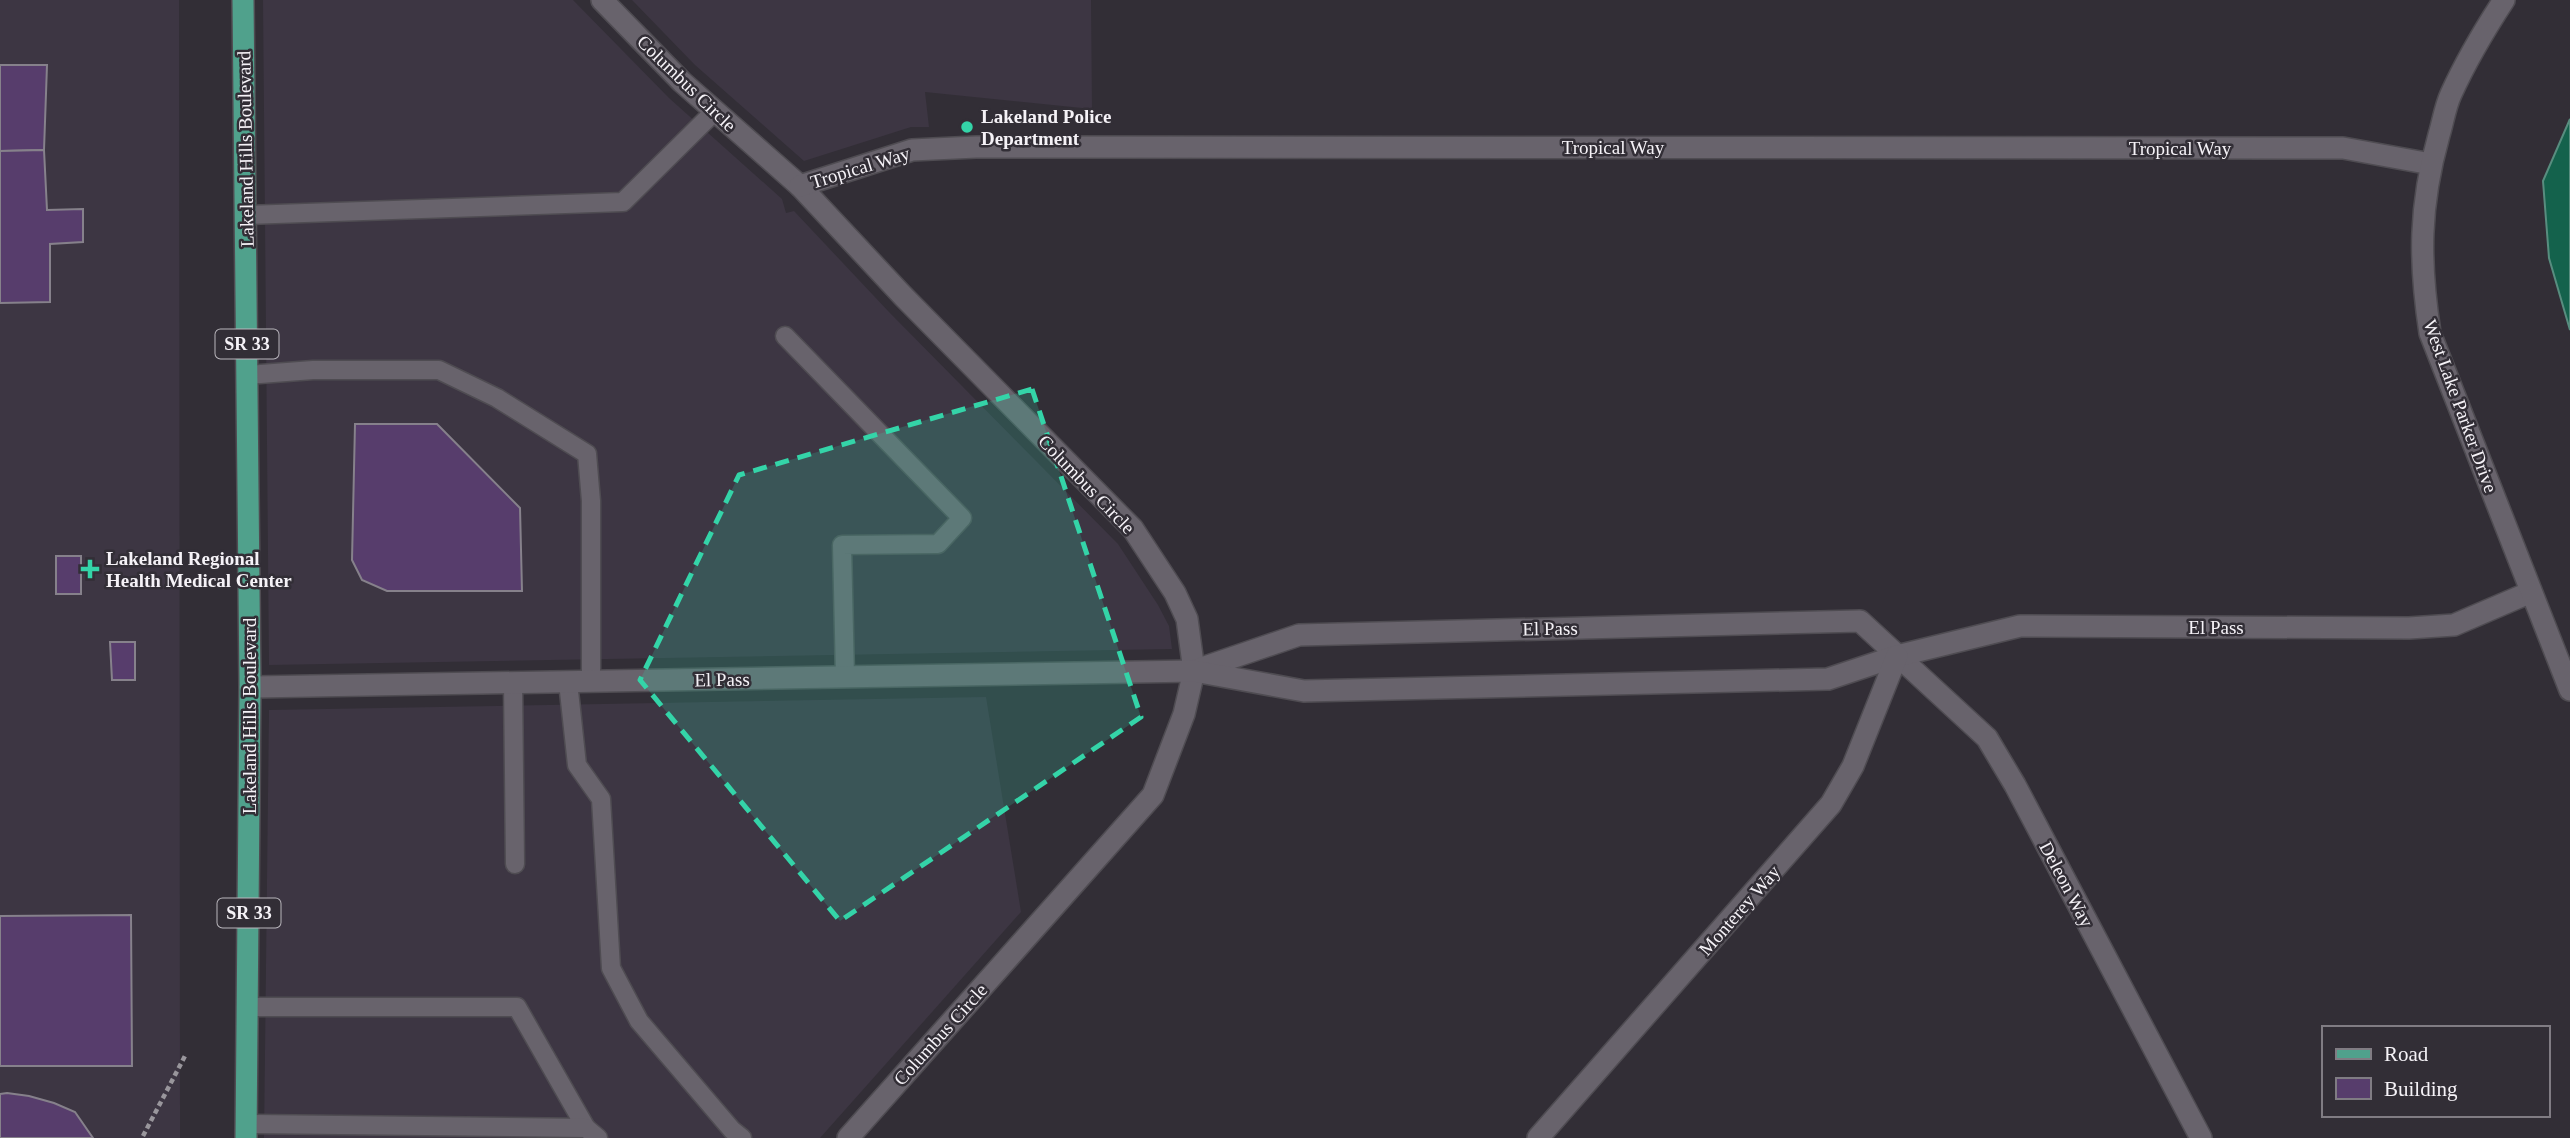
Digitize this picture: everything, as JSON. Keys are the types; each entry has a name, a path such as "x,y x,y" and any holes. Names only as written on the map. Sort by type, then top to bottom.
{"main road":[{"name":"Lakeland Hills Boulevard","path":"243,0 250,687 246,1131"}],"street":[{"name":"Columbus Circle","path":"602,0 682,82 800,186 903,296 1133,529 1175,593 1188,620 1194,671 1184,713 1153,795 848,1138"},
{"name":"West Lake Parker Drive","path":"2504,0 2450,96 2431,164 2422,225 2422,282 2430,333 2570,690"},
{"name":"Tropical Way","path":"800,186 912,150 976,147 2343,148 2431,164"},
{"name":"El Pass","path":"250,687 1194,671 1304,691 1828,679 1897,656 2020,626 2409,628 2454,625 2531,592"},
{"name":"El Pass","path":"1194,671 1298,635 1860,621 1897,656"},
{"name":"Monterey Way","path":"1538,1138 1831,804 1853,766 1897,656"},
{"name":"Deleon Way","path":"1897,656 1987,738 2015,785 2201,1138"}],"lane":[{"path":"245,215 623,202 715,111"},
{"path":"785,336 962,518 938,544 842,545 845,677"},
{"path":"247,375 313,370 439,370 497,398 587,454 591,500 591,682"},
{"path":"568,682 577,765 601,799 611,968 639,1021 732,1130 742,1138"},
{"path":"513,683 515,864"},
{"path":"247,1007 517,1007 592,1133"},
{"path":"246,1131 592,1133"}],"path":[{"path":"143,1136 186,1055"}],"highlighted area":[{"path":"1032,389 1141,717 840,921 640,680 739,475"}],"shaded area":[{"name":"Lakeland Regional Health Medical Center","path":"0,0 179,0 180,1138 0,1138"},
{"path":"263,0 573,0 669,98 782,199 786,213 794,211 889,312 1118,544 1169,626 1172,649 269,665"},
{"path":"632,0 1091,0 1092,109 925,92 929,127 911,127 804,161 695,65"},
{"path":"2570,119 2570,330 2549,258 2543,181"},
{"path":"986,697 1021,912 820,1138 264,1138 269,710"}],"building":[{"path":"0,65 47,65 44,150 0,151"},
{"path":"44,150 47,210 83,209 83,242 50,244 50,302 0,303 0,151"},
{"path":"355,424 437,424 520,508 522,591 387,591 362,580 352,560"},
{"path":"56,556 81,556 81,594 56,594"},
{"path":"110,642 135,642 135,680 112,680"},
{"path":"131,915 132,1066 0,1066 0,916"},
{"path":"0,1094 29,1096 75,1112 93,1138 0,1138"}],"place":[{"name":"Lakeland Police Department","path":"967,127"},
{"name":"Lakeland Regional Health Medical Center","path":"90,569"}]}
